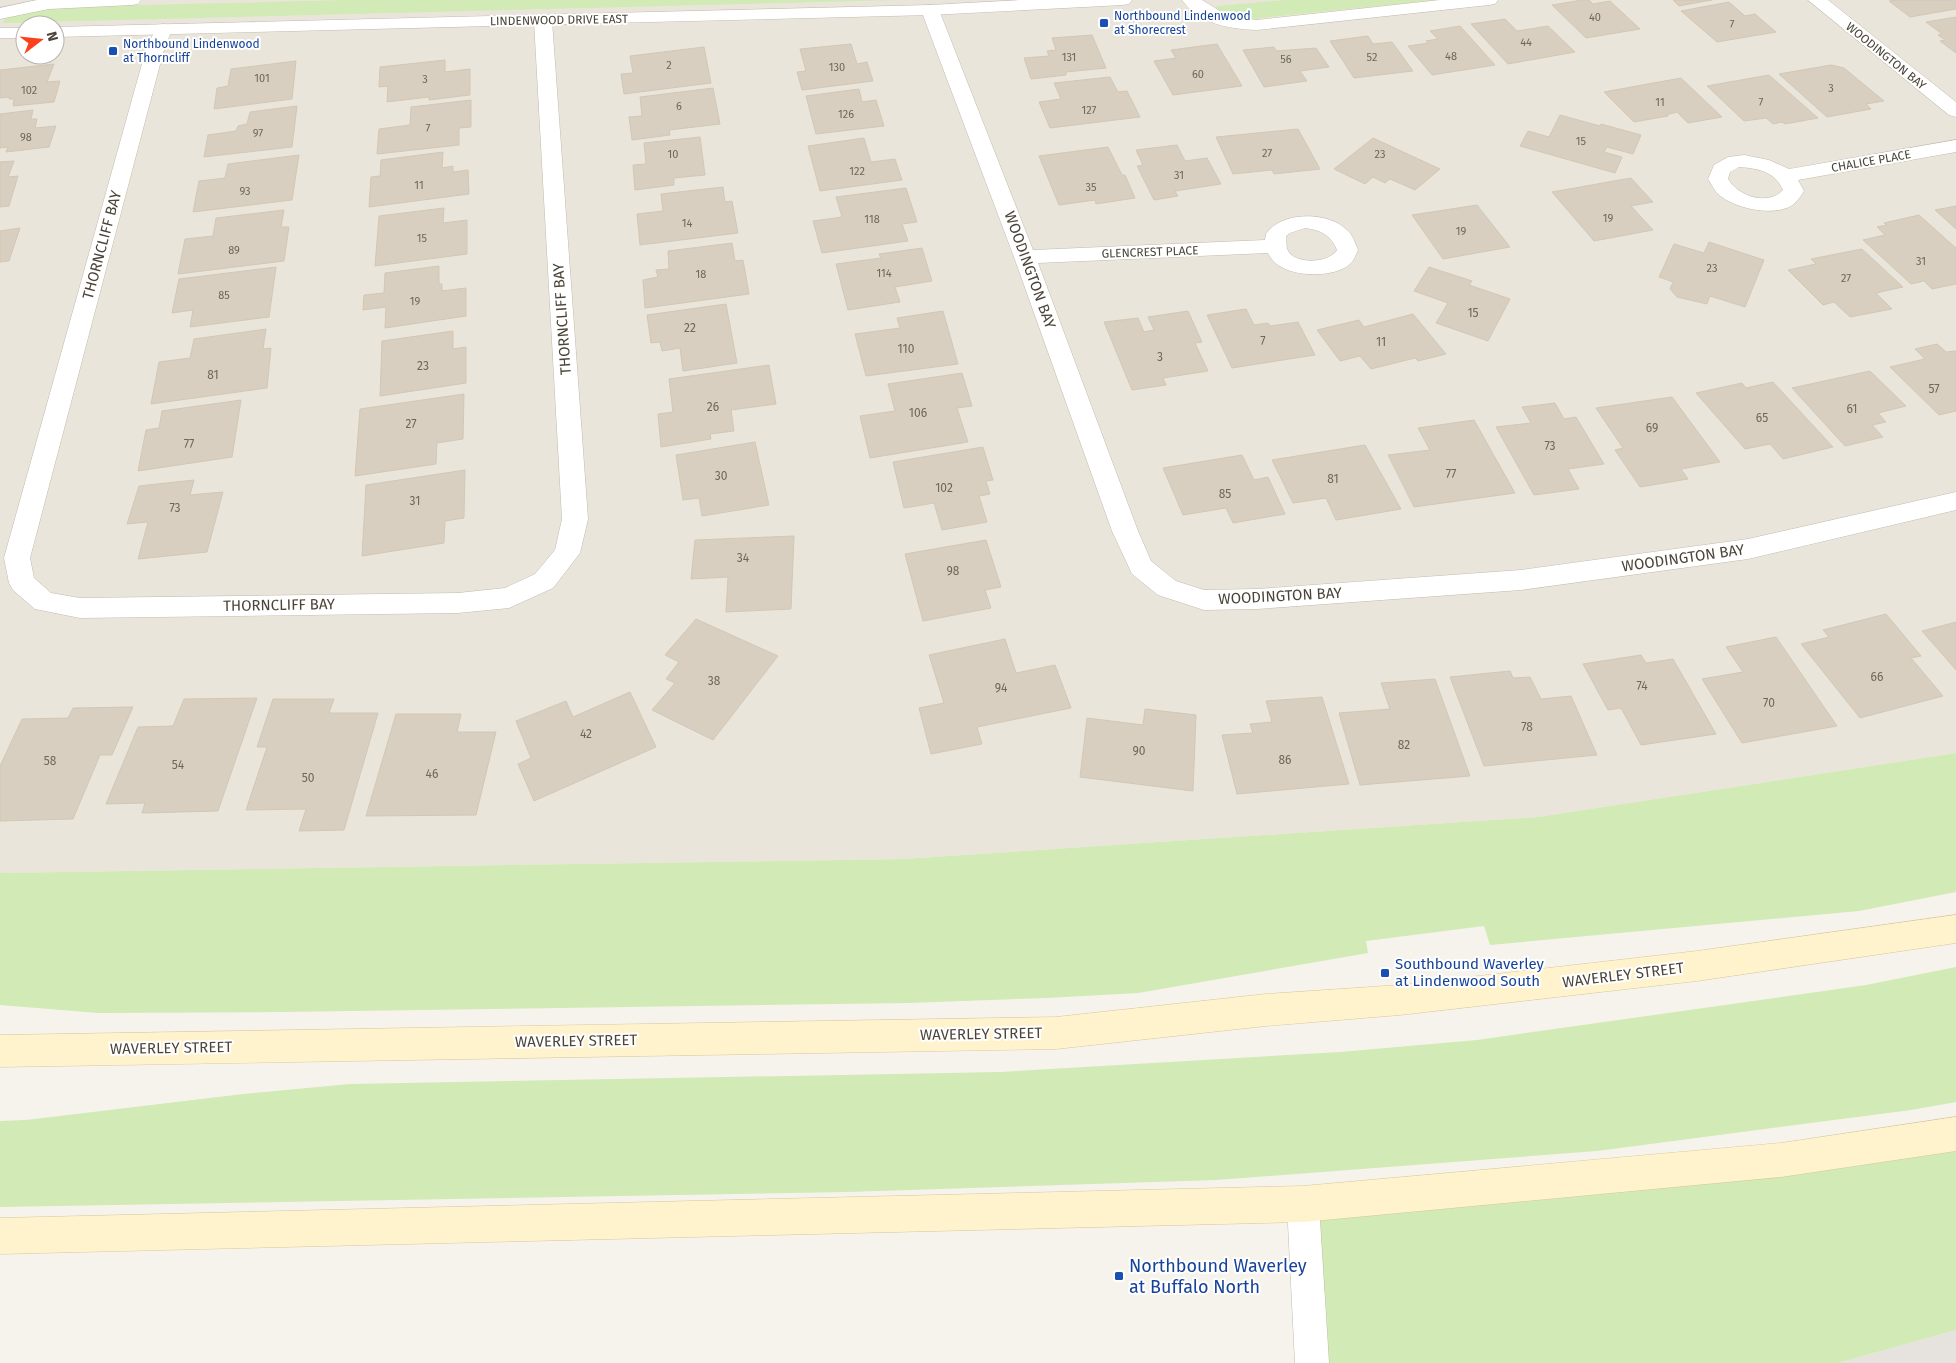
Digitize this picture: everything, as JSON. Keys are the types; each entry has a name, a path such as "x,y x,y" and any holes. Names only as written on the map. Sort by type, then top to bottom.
{"main road":[{"name":"WAVERLEY STREET","path":"0,1051 1056,1033 1266,1010 1400,1000 1638,973 1956,929"},
{"path":"0,1236 1303,1204 1780,1160 1956,1134"}],"street":[{"path":"0,14 37,3 132,0"},
{"name":"LINDENWOOD DRIVE EAST","path":"65,32 930,10 1123,0"},
{"path":"1191,0 1208,15 1222,22 1257,25 1489,0"},
{"name":"WOODINGTON BAY","path":"1817,0 1956,111"},
{"name":"WOODINGTON BAY","path":"930,10 1025,257 1125,531 1141,566 1167,588 1204,600 1257,599 1521,580 1748,549 1956,501"},
{"name":"THORNCLIFF BAY","path":"163,29 154,53 17,558 22,582 44,602 80,608 458,603 509,598 544,581 567,553 576,519 543,21"},
{"path":"0,33 15,33"},
{"name":"CHALICE PLACE","path":"1785,176 1956,146"},
{"name":"GLENCREST PLACE","path":"1025,257 1275,246"}],"lane":[{"path":"1303,1204 1312,1363"}],"shaded area":[{"path":"0,0 1956,0 1956,753 1538,817 903,859 0,873"},
{"path":"1956,1330 1956,1363 1838,1363"}],"green space":[{"path":"348,0 900,0 65,21 65,15 15,15 15,23 2,23 13,14 21,11 62,7"},
{"path":"1285,0 1436,0 1250,19 1232,18 1214,10 1217,6"},
{"path":"1956,753 1956,892 1859,911 1490,945 1484,926 1366,941 1368,953 1138,993 1047,998 908,1003 281,1012 98,1013 0,1005 0,873 903,859 1538,817"},
{"path":"1956,967 1956,1102 1911,1110 1597,1151 1216,1180 847,1192 0,1207 0,1121 26,1120 243,1094 350,1084 1000,1072 1340,1052 1477,1040 1866,985"},
{"path":"1956,1134 1956,1330 1838,1363 1312,1363 1303,1204"}],"building":[{"path":"1589,0 1593,4 1610,1 1640,29 1586,38 1552,5"},
{"path":"1673,0 1712,0 1679,6"},
{"path":"1956,0 1956,9 1910,17 1889,1"},
{"path":"1729,2 1745,16 1755,14 1776,32 1717,42 1681,11"},
{"path":"1956,17 1956,53 1940,41 1945,40 1938,35 1942,34 1926,22"},
{"path":"1505,19 1517,31 1548,26 1575,52 1508,64 1471,24"},
{"path":"1460,26 1495,65 1432,75 1408,46 1429,43 1426,41 1438,39 1430,31"},
{"path":"1092,35 1106,68 1066,72 1066,75 1031,79 1024,58 1049,56 1047,51 1056,50 1052,38"},
{"path":"1368,36 1373,44 1392,42 1413,71 1354,78 1330,41"},
{"path":"851,44 857,64 867,62 873,81 802,90 797,72 806,71 800,49"},
{"path":"1217,44 1242,86 1173,95 1154,61 1176,58 1171,50"},
{"path":"704,47 711,83 624,94 621,74 633,73 630,56"},
{"path":"1274,47 1276,51 1316,48 1329,67 1300,71 1307,81 1264,87 1243,50"},
{"path":"445,60 445,72 470,69 470,95 429,100 429,97 387,102 388,86 379,87 380,67"},
{"path":"296,61 292,99 214,109 217,88 228,86 231,69"},
{"path":"54,65 47,82 60,81 54,102 13,106 14,99 9,99 10,97 0,98 0,70"},
{"path":"1831,65 1844,68 1884,101 1866,104 1871,109 1827,117 1779,74"},
{"path":"1769,75 1818,118 1785,124 1782,122 1773,124 1766,118 1744,121 1707,86"},
{"path":"1110,77 1118,92 1127,91 1140,117 1050,128 1039,102 1061,99 1054,83"},
{"path":"1681,78 1722,117 1688,123 1677,112 1666,115 1668,116 1634,122 1604,92"},
{"path":"713,88 720,124 669,130 670,135 632,140 629,117 642,116 640,97"},
{"path":"859,89 862,102 876,100 884,126 816,134 806,96"},
{"path":"471,100 471,127 459,128 459,145 377,154 379,129 410,125 411,107"},
{"path":"297,106 292,147 204,157 208,135 236,131 238,126 247,124 250,112"},
{"path":"33,110 31,119 37,119 35,128 56,126 49,147 6,152 8,147 0,148 0,114"},
{"path":"1560,115 1641,135 1633,154 1607,147 1604,152 1622,157 1615,173 1520,146 1528,131 1549,137"},
{"path":"1298,129 1320,169 1274,174 1272,170 1233,174 1216,137"},
{"path":"700,137 705,175 674,178 674,185 635,190 633,165 646,164 644,143"},
{"path":"864,138 871,162 895,159 902,180 820,191 808,146"},
{"path":"1373,138 1440,169 1415,190 1390,179 1385,183 1373,177 1365,184 1334,169"},
{"path":"1177,145 1185,161 1207,158 1221,184 1175,191 1178,196 1154,200 1137,166 1143,165 1136,150"},
{"path":"1108,147 1122,175 1125,175 1135,198 1096,204 1095,200 1059,205 1039,156"},
{"path":"443,152 442,168 453,166 453,172 468,170 469,194 369,207 371,177 380,176 381,160"},
{"path":"299,155 292,200 193,212 199,181 225,178 228,164"},
{"path":"14,161 8,177 18,176 9,206 0,207 0,162"},
{"path":"1631,178 1653,202 1631,206 1653,230 1594,241 1552,192"},
{"path":"723,187 725,202 732,201 738,233 640,245 637,214 663,211 661,194"},
{"path":"906,188 917,222 902,224 908,241 822,253 813,221 842,217 836,197"},
{"path":"1477,205 1510,247 1443,259 1412,215"},
{"path":"1956,206 1956,229 1935,210"},
{"path":"444,208 443,223 467,220 467,254 375,266 379,216"},
{"path":"284,210 281,227 289,227 284,261 178,274 185,239 213,236 216,218"},
{"path":"1919,215 1956,248 1956,284 1932,289 1924,281 1911,284 1863,240 1885,235 1877,227 1887,225 1884,223"},
{"path":"20,228 9,261 0,262 0,231"},
{"path":"1709,242 1764,260 1745,307 1710,296 1707,304 1677,297 1670,289 1673,282 1659,277 1674,244 1704,253"},
{"path":"732,243 735,261 743,260 749,294 645,308 643,280 658,277 656,270 669,269 668,251"},
{"path":"922,248 932,281 895,287 900,302 848,310 836,264 881,258 879,254"},
{"path":"1862,249 1903,287 1876,293 1892,309 1850,317 1834,302 1823,305 1788,270 1816,264 1811,259"},
{"path":"439,266 439,284 442,284 442,291 466,288 466,316 385,328 386,307 363,310 364,295 384,293 385,273"},
{"path":"276,267 269,317 190,327 193,310 172,313 179,279"},
{"path":"1429,267 1472,281 1469,285 1510,299 1488,341 1436,323 1448,303 1414,291"},
{"path":"726,304 737,363 683,371 680,348 662,351 660,342 651,343 647,315"},
{"path":"1246,309 1254,325 1268,323 1270,326 1298,322 1315,355 1232,368 1207,315"},
{"path":"943,311 958,364 866,376 855,334 900,328 897,318"},
{"path":"1188,311 1202,342 1195,343 1208,371 1163,378 1166,385 1132,390 1104,322 1138,318 1144,332 1154,330 1148,317"},
{"path":"1413,314 1446,354 1418,361 1415,358 1371,369 1360,356 1340,361 1317,330 1359,320 1364,327"},
{"path":"266,329 263,349 271,348 267,388 151,404 159,362 190,358 194,339"},
{"path":"453,331 453,349 466,347 466,383 380,396 382,341"},
{"path":"1937,344 1946,352 1956,351 1956,411 1939,415 1890,367 1925,359 1915,349"},
{"path":"769,365 776,404 731,410 734,431 710,434 711,439 661,447 658,414 673,412 669,379"},
{"path":"1870,371 1906,406 1878,413 1886,422 1872,425 1883,437 1845,446 1792,388"},
{"path":"962,373 972,406 957,408 968,442 870,458 860,416 895,411 888,384"},
{"path":"1773,382 1833,447 1783,459 1770,444 1745,449 1696,393 1742,383 1746,388"},
{"path":"464,394 463,439 437,443 436,464 355,476 360,409"},
{"path":"1672,397 1720,462 1681,469 1688,479 1640,487 1615,450 1623,448 1596,408"},
{"path":"241,400 232,457 138,471 146,430 159,428 162,411"},
{"path":"1555,403 1564,419 1576,417 1604,464 1568,469 1579,489 1534,495 1496,427 1531,423 1522,407"},
{"path":"1474,420 1515,493 1414,507 1388,455 1430,450 1418,428"},
{"path":"755,442 769,505 702,516 699,498 683,500 676,455"},
{"path":"1365,445 1401,509 1336,520 1326,498 1293,503 1272,460"},
{"path":"983,447 993,480 986,481 990,494 979,496 987,522 942,530 934,503 904,508 893,462"},
{"path":"1242,455 1254,480 1268,477 1285,514 1233,523 1226,508 1183,515 1163,468"},
{"path":"465,470 464,518 445,521 444,543 362,556 366,485"},
{"path":"194,480 190,495 223,492 207,552 138,559 148,522 127,524 139,486"},
{"path":"794,536 791,609 726,612 728,577 691,579 695,540"},
{"path":"986,540 1001,587 985,590 991,608 923,621 905,554"},
{"path":"1886,614 1921,656 1911,658 1943,696 1860,718 1801,644 1829,637 1823,630"},
{"path":"696,619 778,656 713,740 652,710 675,683 666,679 679,662 665,655"},
{"path":"1956,622 1956,670 1922,631"},
{"path":"1776,637 1837,726 1742,743 1702,679 1743,672 1726,647"},
{"path":"1005,639 1016,673 1055,665 1071,708 977,727 982,744 931,754 919,708 944,703 929,655"},
{"path":"1641,655 1646,663 1673,659 1716,734 1641,745 1621,708 1608,710 1583,664"},
{"path":"1510,671 1513,678 1530,677 1541,699 1571,696 1597,755 1484,766 1450,677"},
{"path":"1435,679 1470,776 1360,785 1339,713 1390,709 1381,683"},
{"path":"630,692 656,747 534,801 518,764 531,758 516,721 566,701 573,717"},
{"path":"1322,697 1349,784 1237,794 1222,735 1253,733 1250,724 1272,722 1266,701"},
{"path":"257,698 218,811 142,813 145,803 106,804 138,727 173,726 184,699"},
{"path":"273,699 334,699 329,713 378,713 344,830 299,831 306,809 246,810 267,747 257,747"},
{"path":"133,707 112,755 100,755 73,819 0,821 0,766 22,719 68,718 73,708"},
{"path":"1145,709 1196,715 1193,791 1080,777 1087,718 1143,725"},
{"path":"396,714 461,714 457,732 496,732 476,815 366,816"}],"place":[{"name":"Northbound Lindenwood at Shorecrest","path":"1104,23"},
{"name":"Northbound Lindenwood at Thorncliff","path":"113,51"},
{"name":"Southbound Waverley at Lindenwood South","path":"1385,973"},
{"name":"Northbound Waverley at Buffalo North","path":"1119,1276"}]}
